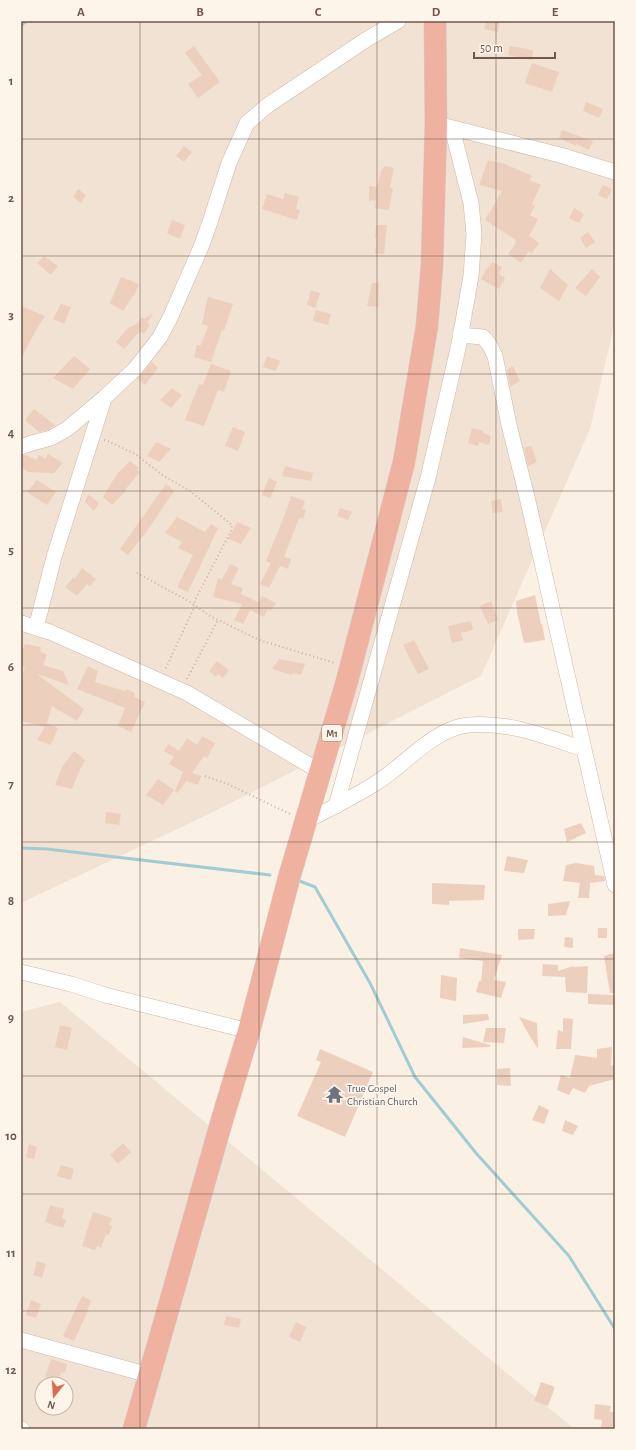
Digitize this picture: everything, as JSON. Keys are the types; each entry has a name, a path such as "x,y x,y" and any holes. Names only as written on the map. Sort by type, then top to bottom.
{"highway":[{"name":"M1","path":"134,1429 222,1120 249,1031 289,878 347,681 404,462 428,326 444,126 435,21"}],"street":[{"path":"21,447 51,438 62,432 104,398 135,369 160,337 170,318 201,247 229,163 247,123 268,105 367,39 398,21"},
{"path":"444,126 560,155 615,172"},
{"path":"336,806 428,478 460,335 470,276 474,234 471,203 444,126"},
{"path":"460,335 483,337 489,344 495,356 509,425 528,501 615,884"},
{"path":"36,628 54,557 104,398"},
{"path":"21,623 50,632 180,690 321,772"},
{"path":"306,821 378,782 442,733 467,725 500,726 538,734 584,749"},
{"path":"21,972 71,984 105,995 249,1031"},
{"path":"21,1340 149,1375"}],"path":[{"path":"100,440 108,441 135,454 164,476 190,491 232,525 231,531 196,600 193,610 167,667 159,681"},
{"path":"137,573 190,602 210,616 259,640 339,665"},
{"path":"180,690 193,669 218,620"},
{"path":"205,776 230,785 306,821"}],"shaded area":[{"path":"21,21 615,21 615,322 590,429 481,676 209,814 21,903"},
{"path":"60,1002 574,1429 21,1429 21,1012"}],"building":[{"path":"486,21 500,21 498,32 484,29"},
{"path":"194,46 220,82 198,98 188,84 202,75 185,53"},
{"path":"510,46 533,50 532,60 508,55"},
{"path":"532,63 559,72 552,92 525,83"},
{"path":"586,102 603,109 599,118 583,111"},
{"path":"562,130 593,141 589,150 559,138"},
{"path":"184,146 192,152 184,162 176,156"},
{"path":"488,160 505,164 532,176 529,180 541,185 532,204 535,206 530,215 538,219 529,236 539,243 532,253 529,251 521,263 508,254 516,243 516,240 485,220 502,191 479,185"},
{"path":"385,166 394,168 390,188 393,188 389,210 375,208 376,200 369,201 369,186 377,187 381,171"},
{"path":"603,185 612,189 607,199 598,195"},
{"path":"78,189 86,195 81,203 73,197"},
{"path":"285,193 299,197 296,209 300,210 297,220 262,209 267,194 283,199"},
{"path":"574,208 584,214 579,223 569,218"},
{"path":"172,220 185,225 180,239 167,233"},
{"path":"376,225 387,225 384,254 375,253 377,238 375,238"},
{"path":"588,232 595,242 586,248 580,238"},
{"path":"44,256 58,266 51,275 37,263"},
{"path":"492,262 502,267 499,274 505,278 499,289 481,279"},
{"path":"550,269 568,285 559,301 540,288"},
{"path":"592,269 600,277 586,296 575,288"},
{"path":"121,277 139,284 134,296 123,311 110,303"},
{"path":"372,283 379,283 378,307 367,306"},
{"path":"311,290 320,293 315,308 307,305"},
{"path":"208,297 233,304 211,362 194,357 197,345 201,345 208,326 202,324"},
{"path":"61,304 71,307 64,324 53,319"},
{"path":"21,306 45,316 21,359"},
{"path":"316,310 331,314 328,325 313,321"},
{"path":"152,314 153,315 147,322 150,325 144,334 140,331 124,349 116,342 128,328 138,323 142,317 144,319"},
{"path":"74,356 90,369 73,389 53,378"},
{"path":"267,356 280,361 276,371 263,367"},
{"path":"152,362 158,368 145,385 137,379"},
{"path":"211,364 231,371 224,392 218,390 204,426 185,420 199,384 203,385"},
{"path":"513,366 520,381 510,387 507,370"},
{"path":"172,388 182,395 171,408 160,400"},
{"path":"34,409 55,425 48,430 39,432 25,420"},
{"path":"233,427 245,432 238,451 225,446"},
{"path":"472,428 483,431 483,433 491,436 489,445 479,442 478,446 468,443"},
{"path":"156,442 171,449 159,462 147,456"},
{"path":"531,446 537,462 528,466 524,448"},
{"path":"48,454 63,463 54,473 28,472 21,467 21,456 26,455 36,460 39,455 46,459"},
{"path":"130,461 139,468 137,470 140,472 125,490 126,491 112,505 103,497 117,474"},
{"path":"285,466 313,473 311,481 282,476"},
{"path":"269,478 277,482 270,498 262,495"},
{"path":"37,480 56,492 47,505 27,492"},
{"path":"166,484 174,491 147,531 128,555 120,549"},
{"path":"88,494 99,503 94,511 85,502"},
{"path":"291,496 305,501 302,509 306,510 303,519 299,518 284,557 291,559 288,569 280,566 269,588 260,584 271,563 266,561"},
{"path":"501,499 503,512 493,513 491,501"},
{"path":"340,508 352,512 348,520 337,516"},
{"path":"177,517 205,532 211,524 218,528 188,592 177,587 193,555 178,548 182,542 165,533"},
{"path":"237,522 251,528 241,544 228,539"},
{"path":"230,564 239,568 231,584 243,588 241,594 258,602 262,596 276,603 271,611 268,609 264,617 250,610 243,624 234,620 242,604 213,597 218,578 222,580"},
{"path":"82,568 96,579 90,586 87,584 77,596 65,587 73,578 75,579"},
{"path":"535,595 545,640 524,643 516,601"},
{"path":"491,601 498,620 488,624 480,606"},
{"path":"471,621 473,630 461,633 463,640 452,643 448,626"},
{"path":"414,640 429,669 418,674 403,645"},
{"path":"25,644 41,647 40,651 47,655 43,665 63,671 69,685 37,674 84,709 77,721 52,706 47,723 58,728 51,745 37,740 45,727 21,721 21,677 25,668 21,666 21,652"},
{"path":"279,659 305,664 301,675 293,673 292,675 272,669"},
{"path":"217,661 229,670 223,678 218,674 216,677 209,671"},
{"path":"88,666 98,671 95,682 125,691 126,689 135,693 134,697 145,702 131,732 118,726 125,708 77,689"},
{"path":"202,736 215,743 207,758 204,756 192,773 201,776 198,785 186,781 178,793 175,791 183,772 169,764 174,757 164,751 168,744 179,751 187,738 197,745"},
{"path":"74,751 85,760 72,789 55,785 62,767"},
{"path":"158,779 174,790 163,805 146,795"},
{"path":"106,812 121,814 119,825 105,823"},
{"path":"581,823 586,833 567,842 564,829"},
{"path":"507,856 528,860 524,873 504,871"},
{"path":"576,863 594,866 595,875 604,876 605,881 590,883 589,898 578,898 580,883 563,881 566,865"},
{"path":"432,883 485,885 484,900 449,901 449,905 432,904"},
{"path":"570,901 566,915 548,916 548,904"},
{"path":"598,928 607,928 607,938 598,938"},
{"path":"518,929 535,929 534,939 518,940"},
{"path":"565,937 573,938 573,948 564,947"},
{"path":"460,948 502,955 494,980 506,982 501,998 476,992 479,981 481,981 483,961 459,958"},
{"path":"615,953 615,993 610,993 604,956"},
{"path":"543,964 558,965 558,971 573,966 588,966 587,993 566,992 565,977 542,976"},
{"path":"441,975 457,978 456,1001 440,998"},
{"path":"588,994 615,995 615,1005 588,1004"},
{"path":"488,1014 489,1020 463,1024 463,1015"},
{"path":"519,1017 537,1023 538,1049 529,1035"},
{"path":"563,1018 573,1019 571,1049 556,1049 558,1030 563,1032"},
{"path":"60,1025 72,1028 67,1050 55,1047"},
{"path":"486,1028 506,1028 504,1043 483,1042"},
{"path":"463,1037 490,1045 490,1047 462,1048"},
{"path":"612,1047 611,1065 615,1066 615,1079 589,1086 585,1093 573,1088 569,1095 557,1090 561,1075 570,1078 575,1055 597,1058 597,1049"},
{"path":"320,1049 373,1072 345,1137 297,1116 321,1062 316,1060"},
{"path":"510,1068 511,1086 497,1085 497,1069"},
{"path":"539,1105 549,1110 544,1124 532,1120"},
{"path":"565,1120 578,1126 573,1135 562,1131"},
{"path":"123,1143 131,1152 118,1164 110,1155"},
{"path":"29,1144 37,1147 34,1159 26,1157"},
{"path":"61,1165 74,1169 71,1180 57,1176"},
{"path":"50,1205 64,1209 62,1218 66,1220 63,1228 45,1222"},
{"path":"93,1212 112,1218 109,1225 112,1226 109,1235 106,1234 101,1248 97,1246 95,1250 82,1246"},
{"path":"37,1261 46,1264 42,1278 33,1275"},
{"path":"82,1296 91,1300 74,1341 63,1336"},
{"path":"31,1300 41,1304 36,1318 26,1315"},
{"path":"226,1316 241,1319 239,1328 224,1325"},
{"path":"296,1322 306,1327 300,1342 289,1337"},
{"path":"51,1359 67,1364 65,1372 61,1373 60,1376 45,1376"},
{"path":"541,1382 555,1387 548,1406 534,1401"},
{"path":"595,1404 611,1406 610,1412 615,1412 615,1429 601,1429 602,1420 594,1419"}],"waterway":[{"path":"21,25 27,21"},
{"path":"21,848 47,849 270,875"},
{"path":"297,880 315,887 370,983 415,1077 476,1153 569,1256 615,1329"}],"place":[{"name":"True Gospel Christian Church","path":"334,1094"}]}
